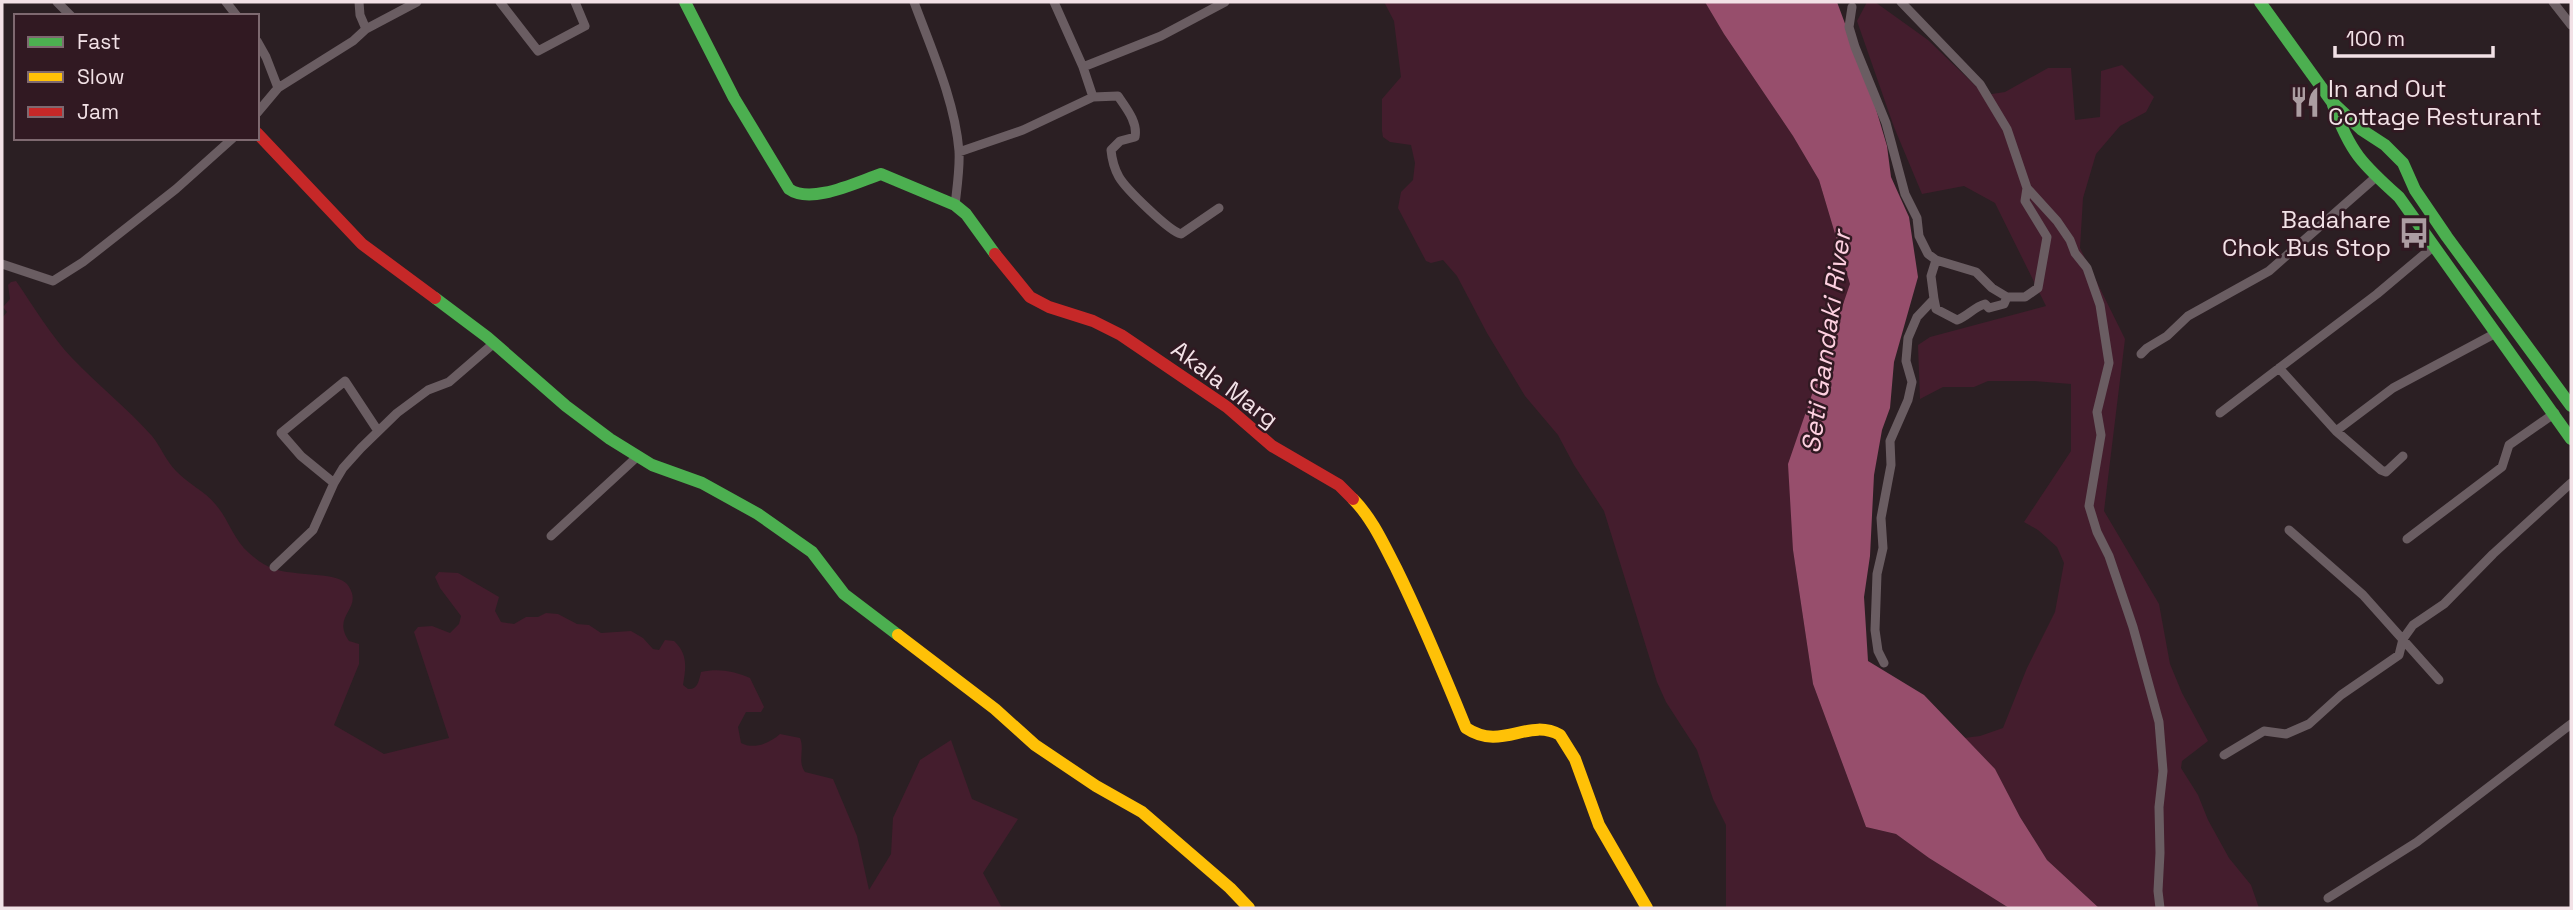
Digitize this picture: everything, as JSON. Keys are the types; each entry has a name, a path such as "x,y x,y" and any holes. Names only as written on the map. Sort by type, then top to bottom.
{"main road":[{"name":"Akala Marg","path":"685,2 734,98 786,186 794,194 813,196 881,174 955,205 966,214 1030,297 1049,307 1093,321 1121,334 1227,407 1272,446 1339,485 1353,498 1384,545 1420,617 1466,729 1478,737 1488,739 1534,730 1548,730 1560,734 1566,740 1578,768 1595,819 1647,908"},
{"path":"2260,2 2332,103 2362,130 2385,145 2403,163 2415,190 2433,217 2571,406"},
{"path":"2332,103 2348,143 2360,160 2399,197 2571,439"},
{"path":"259,135 362,244 493,344 566,406 610,439 652,465 702,483 758,514 812,552 844,594 995,709 1035,745 1096,786 1142,812 1230,888 1249,908"}],"street":[{"path":"359,2 360,15 366,29"},
{"path":"259,111 278,88 353,41 366,29 417,2"},
{"path":"500,2 538,51 585,26 575,2"},
{"path":"914,2 940,68 959,152 955,205"},
{"path":"1054,2 1083,67 1093,97"},
{"path":"1083,67 1161,36 1226,2"},
{"path":"1901,2 1980,85 2007,129 2027,188 2070,240 2087,268 2099,305 2109,363 2097,412 2101,435 2089,506 2133,627 2159,722 2163,771 2159,807 2160,908"},
{"path":"2553,2 2571,25"},
{"path":"1852,7 1849,27 1855,47 1886,123 1905,194 1917,218 1919,236 1928,254 1936,260 1976,272 1992,288 2007,297 2025,297 2039,288 2047,237 2025,201 2027,188"},
{"path":"259,45 278,88"},
{"path":"959,152 1023,131 1093,97 1118,96 1136,128 1135,137 1120,141 1111,150 1112,164 1127,190 1174,232 1181,234 1219,208"},
{"path":"2,264 53,281 83,262 176,189 231,140"},
{"path":"2141,354 2167,336 2188,316 2269,271 2376,177"},
{"path":"2220,414 2434,246"},
{"path":"1936,260 1931,276 1936,309 1956,320 1966,316 1975,307 1986,304 1989,308 2004,304 2007,297"},
{"path":"1884,663 1878,652 1875,629 1877,574 1883,548 1881,518 1891,465 1890,441 1908,400 1912,382 1906,360 1908,338 1917,317 1934,299"},
{"path":"2336,431 2393,388 2496,333"},
{"path":"274,567 313,530 343,468 378,431 428,390 449,382 493,344"},
{"path":"2279,368 2336,431 2381,470 2386,472 2403,456"},
{"path":"334,484 301,456 281,433 345,381 378,431"},
{"path":"2407,540 2502,467 2509,445 2555,413"},
{"path":"551,536 638,456"},
{"path":"2224,755 2264,731 2286,734 2309,724 2341,695 2399,655 2403,639 2413,625 2444,604 2493,554 2571,483"},
{"path":"2289,530 2363,595 2439,680"},
{"path":"2328,898 2417,842 2571,724"}],"shaded area":[{"path":"1384,2 1705,2 1819,180 1850,284 1793,550 1813,684 1866,827 1896,834 2009,908 1726,908 1726,825 1713,799 1697,750 1666,702 1657,682 1604,511 1558,435 1525,396 1457,276 1443,260 1431,263 1426,261 1398,208 1401,192 1413,180 1415,163 1411,145 1390,142 1383,137 1382,99 1401,77 1394,21"},
{"path":"1705,2 1837,2 1873,99 1887,146 1891,177 1909,217 1918,277 1894,362 1890,408 1882,430 1874,475 1870,556 1864,597 1868,661 1924,695 1995,769 2020,817 2047,860 2099,908 2009,908 1896,834 1866,827 1813,684 1793,550 1788,464 1850,284 1819,180"},
{"path":"1867,2 1875,2 1928,40 1985,95 2005,92 2048,68 2071,68 2075,120 2100,117 2101,71 2122,65 2154,97 2146,112 2120,126 2096,154 2083,198 2080,248 2125,339 2104,511 2159,604 2170,664 2208,741 2182,761 2181,768 2198,795 2229,858 2251,885 2259,908 2099,908 2047,860 1995,770 1964,738 2003,728 2027,668 2055,612 2064,563 2057,547 2024,522 2071,451 2071,384 1988,381 1974,387 1943,387 1920,399 1918,345 1930,337 2046,306 1995,203 1964,186 1922,194 1894,127 1857,21"},
{"path":"16,281 64,349 152,436 176,471 212,500 249,553 275,569 334,578 347,584 353,600 343,624 344,632 349,641 359,644 359,664 334,725 384,754 449,738 414,632 418,627 432,626 450,633 459,624 461,616 435,577 439,572 458,573 499,597 495,611 501,622 514,624 526,617 538,617 546,613 558,614 577,624 589,625 601,633 631,631 643,638 653,649 659,650 665,640 674,641 684,656 683,685 688,689 696,686 701,672 726,671 750,678 764,707 761,712 746,712 738,727 741,743 751,746 762,744 780,734 800,738 805,772 833,779 857,836 869,890 891,854 893,818 920,760 951,740 972,799 1018,819 983,873 1002,908 2,908 2,318 7,312 3,307 10,299 8,285"}],"traffic: fast":[{"path":"685,2 734,98 789,189 809,195 834,190 881,174 955,205 966,214 995,254"},
{"path":"2260,2 2332,102 2403,163 2415,190 2447,237 2571,406"},
{"path":"2333,105 2345,135 2358,156 2399,197 2571,439"},
{"path":"435,298 487,337 566,406 610,439 652,465 702,483 758,514 812,552 844,594 898,635"}],"traffic: slow":[{"path":"1353,499 1372,523 1396,568 1466,728 1491,737 1537,730 1560,735 1575,759 1599,825 1647,908"},
{"path":"898,635 995,709 1035,745 1096,786 1142,812 1230,888 1249,908"}],"traffic: jam":[{"path":"259,135 362,244 435,298"},
{"path":"995,254 1030,297 1049,307 1093,321 1121,335 1227,407 1272,446 1339,485 1353,499"}],"place":[{"name":"In and Out Cottage Resturant","path":"2305,102"},
{"name":"Badahare Chok Bus Stop","path":"2414,233"}],"water label":[{"name":"Seti Gandaki River","path":"1826,342"}]}
